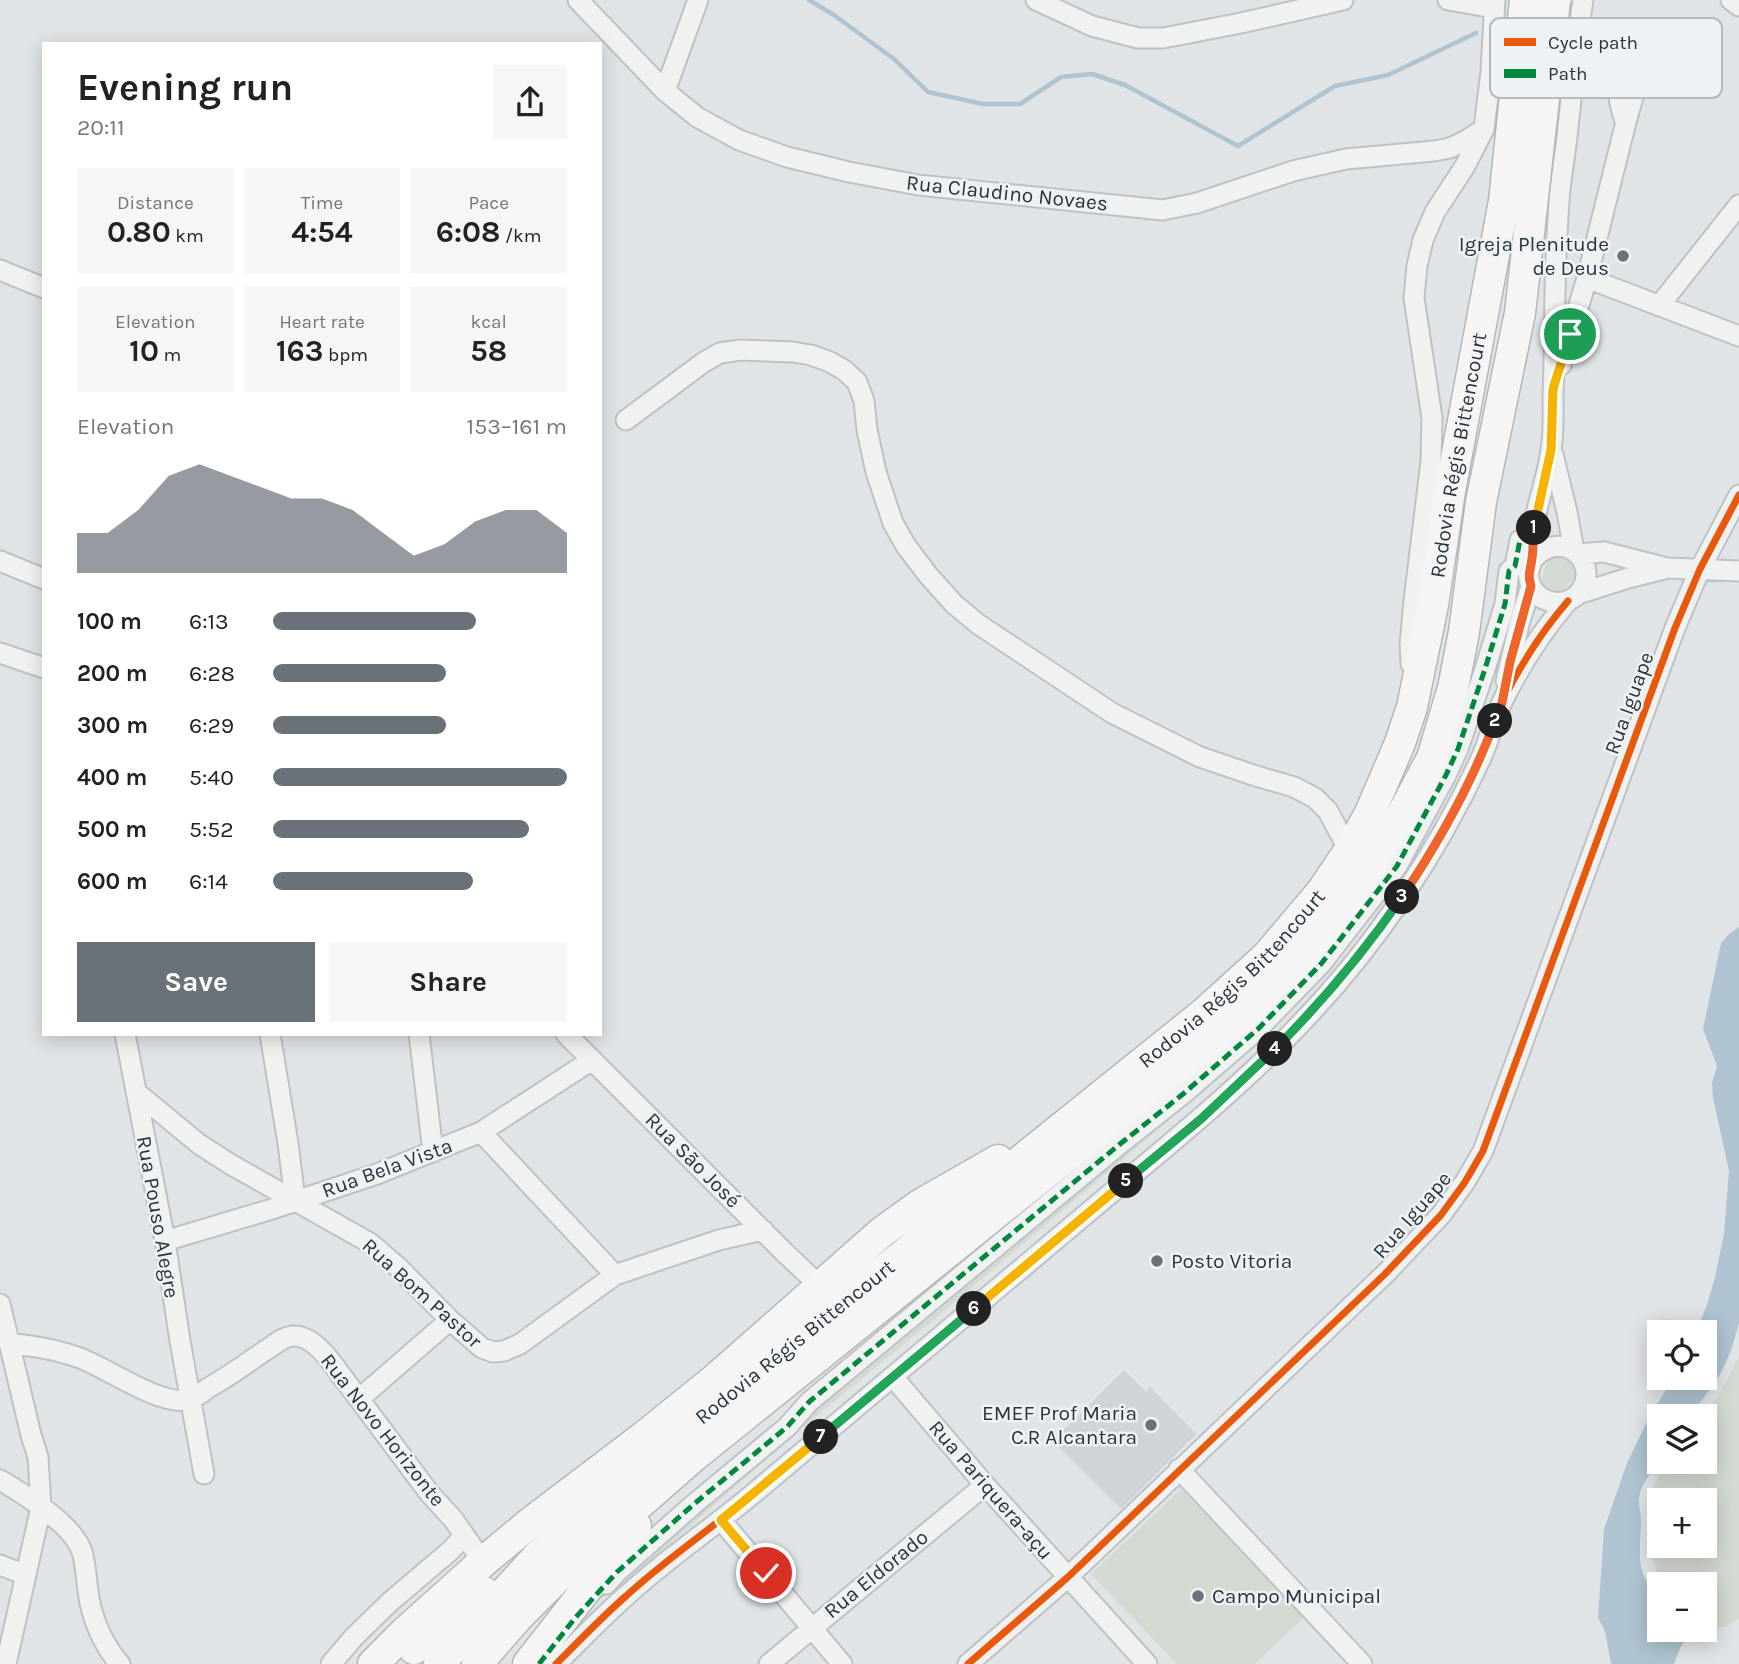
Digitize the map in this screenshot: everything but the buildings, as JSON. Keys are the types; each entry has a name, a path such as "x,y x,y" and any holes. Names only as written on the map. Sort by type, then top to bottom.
{"highway":[{"name":"Rodovia Régis Bittencourt","path":"1524,18 1525,0"},
{"name":"Rodovia Régis Bittencourt","path":"1552,18 1555,0"},
{"name":"Rodovia Régis Bittencourt","path":"477,1664 518,1617 572,1563 693,1457 1240,1017 1308,950 1355,890 1398,822 1432,758 1453,688 1464,632 1480,502 1520,313 1518,203 1522,98"},
{"name":"Rodovia Régis Bittencourt","path":"439,1664 539,1555 608,1492 1203,1014 1267,956 1322,891 1370,813 1400,743 1412,707 1433,605 1450,491 1518,203 1537,98"},
{"path":"373,1664 483,1562 714,1380 882,1232 921,1204 1077,1115"},
{"path":"528,1664 620,1544 693,1457"},
{"path":"396,1664 497,1580 539,1555"}],"street":[{"name":"Rua Claudino Novaes","path":"578,0 665,91 697,117 738,140 788,157 918,185 1163,210 1197,203 1293,171 1346,159 1442,149 1465,141 1483,129"},
{"path":"665,91 698,0"},
{"path":"1036,0 1092,26 1138,38 1163,38 1343,0"},
{"path":"1448,0 1494,4"},
{"path":"1581,18 1583,0"},
{"path":"1731,0 1739,6"},
{"path":"1412,707 1410,644 1431,461 1432,418 1414,298 1417,266 1423,240 1435,212 1465,166 1483,129 1490,78"},
{"path":"1571,98 1560,190 1556,259 1551,450 1532,533 1532,559 1528,577 1537,595 1557,603 1628,578 1668,568"},
{"path":"1619,98 1626,122"},
{"path":"1553,389 1587,278 1633,98"},
{"path":"1483,129 1567,136"},
{"path":"1659,306 1739,205"},
{"path":"0,270 42,287"},
{"path":"1587,278 1739,336"},
{"path":"626,420 704,362 720,354 741,350 793,352 811,355 844,370 857,382 864,401 876,472 893,523 906,546 954,604 978,624 1112,713 1200,757 1294,787 1315,798 1328,811 1349,851"},
{"path":"1551,450 1576,553"},
{"name":"Rua Iguape","path":"968,1664 1068,1577 1385,1274 1441,1215 1465,1182 1483,1151 1495,1120 1675,628 1700,569 1739,495"},
{"path":"539,1664 575,1618 617,1572 787,1427 809,1402 1249,1037 1321,964 1397,866 1446,775 1458,749 1485,670 1505,604 1509,571 1515,566 1520,540"},
{"path":"556,1664 628,1594 721,1520 1201,1119 1304,1020 1342,978 1388,918 1448,821 1482,755 1502,703 1528,654 1548,625 1584,584 1584,563 1576,553 1564,546 1541,550 1532,559"},
{"path":"1576,553 1604,552 1668,568 1739,571"},
{"path":"0,561 42,578"},
{"path":"1502,703 1531,586"},
{"path":"0,653 42,667"},
{"name":"Rua Pouso Alegre","path":"125,1036 165,1241 204,1474"},
{"path":"270,1036 295,1200"},
{"path":"419,1036 433,1152"},
{"name":"Rua São José","path":"568,1036 820,1286"},
{"name":"Rua Bela Vista","path":"165,1241 377,1174 481,1132 592,1060"},
{"name":"Rua Bom Pastor","path":"136,1092 200,1144 230,1164 370,1243 450,1320 482,1348 493,1352 504,1351 520,1344 615,1275 719,1240 763,1230"},
{"path":"481,1132 615,1275"},
{"path":"0,1304 4,1338 38,1457 41,1507 6,1664"},
{"path":"359,1399 450,1320"},
{"name":"Rua Novo Horizonte","path":"190,1399 281,1340 293,1336 317,1345 430,1494 453,1519 483,1562"},
{"path":"4,1338 79,1357 149,1393 181,1401 190,1399"},
{"name":"Rua Pariquera-açu","path":"893,1377 985,1485 1147,1664"},
{"path":"1179,1469 1362,1664"},
{"path":"0,1480 24,1494 76,1538 82,1551 88,1594 97,1627 112,1656 120,1664"},
{"name":"Rua Eldorado","path":"769,1664 985,1485"},
{"path":"721,1520 842,1664"},
{"path":"331,1664 384,1608 464,1536"},
{"path":"0,1565 26,1575"}],"shaded area":[{"path":"1562,550 1579,570 1575,578 1555,595 1541,586 1546,565"},
{"path":"1296,1001 1220,1077 815,1417 618,1589 595,1602 647,1550"},
{"path":"1739,1356 1739,1618 1728,1626 1717,1628 1717,1572 1657,1572 1652,1558 1717,1558 1717,1488 1654,1488 1660,1474 1717,1474 1717,1404 1711,1404 1718,1397"},
{"path":"1124,1370 1145,1391 1150,1387 1196,1434 1121,1509 1053,1441"},
{"name":"Campo Municipal","path":"1181,1489 1304,1617 1255,1664 1177,1664 1091,1574"}],"water":[{"path":"1739,927 1739,1323 1731,1351 1717,1378 1717,1320 1701,1320 1715,1277 1724,1234 1729,1171 1713,1098 1712,1083 1717,1066 1703,1029 1721,943"},
{"path":"1666,1390 1709,1390 1698,1404 1658,1404"},
{"path":"1647,1422 1647,1474 1650,1474 1642,1487 1639,1501 1640,1560 1647,1581 1647,1642 1684,1642 1674,1664 1611,1664 1605,1631 1598,1618 1604,1529 1627,1463"}],"waterway":[{"path":"809,0 894,59 928,92 983,104 1020,104 1061,77 1092,74 1125,85 1238,146 1335,86 1388,75 1476,33"}],"marked path":[{"path":"539,1664 575,1618 617,1572 787,1427 809,1402 1183,1094 1258,1029 1321,964 1397,866 1446,775 1458,749 1485,669 1505,604 1509,571 1515,566 1520,540"}],"cycle path":[{"path":"968,1664 1068,1577 1385,1274 1441,1215 1465,1182 1483,1151 1675,628 1700,569 1739,495"},
{"path":"556,1664 641,1583 748,1498 1200,1119 1303,1021 1356,961 1425,862 1465,792 1510,687 1541,636 1568,601"}],"place":[{"name":"Igreja Plenitude de Deus","path":"1623,256"},
{"name":"Posto Vitoria","path":"1157,1261"},
{"name":"EMEF Prof Maria C.R Alcantara","path":"1151,1425"},
{"name":"Campo Municipal","path":"1198,1596"}],"route":[{"path":"766,1573 721,1520 1201,1119 1304,1020 1342,978 1415,878 1482,755 1502,703 1520,621 1531,586 1528,577 1532,559 1532,533 1551,450 1553,389 1570,334"}]}
